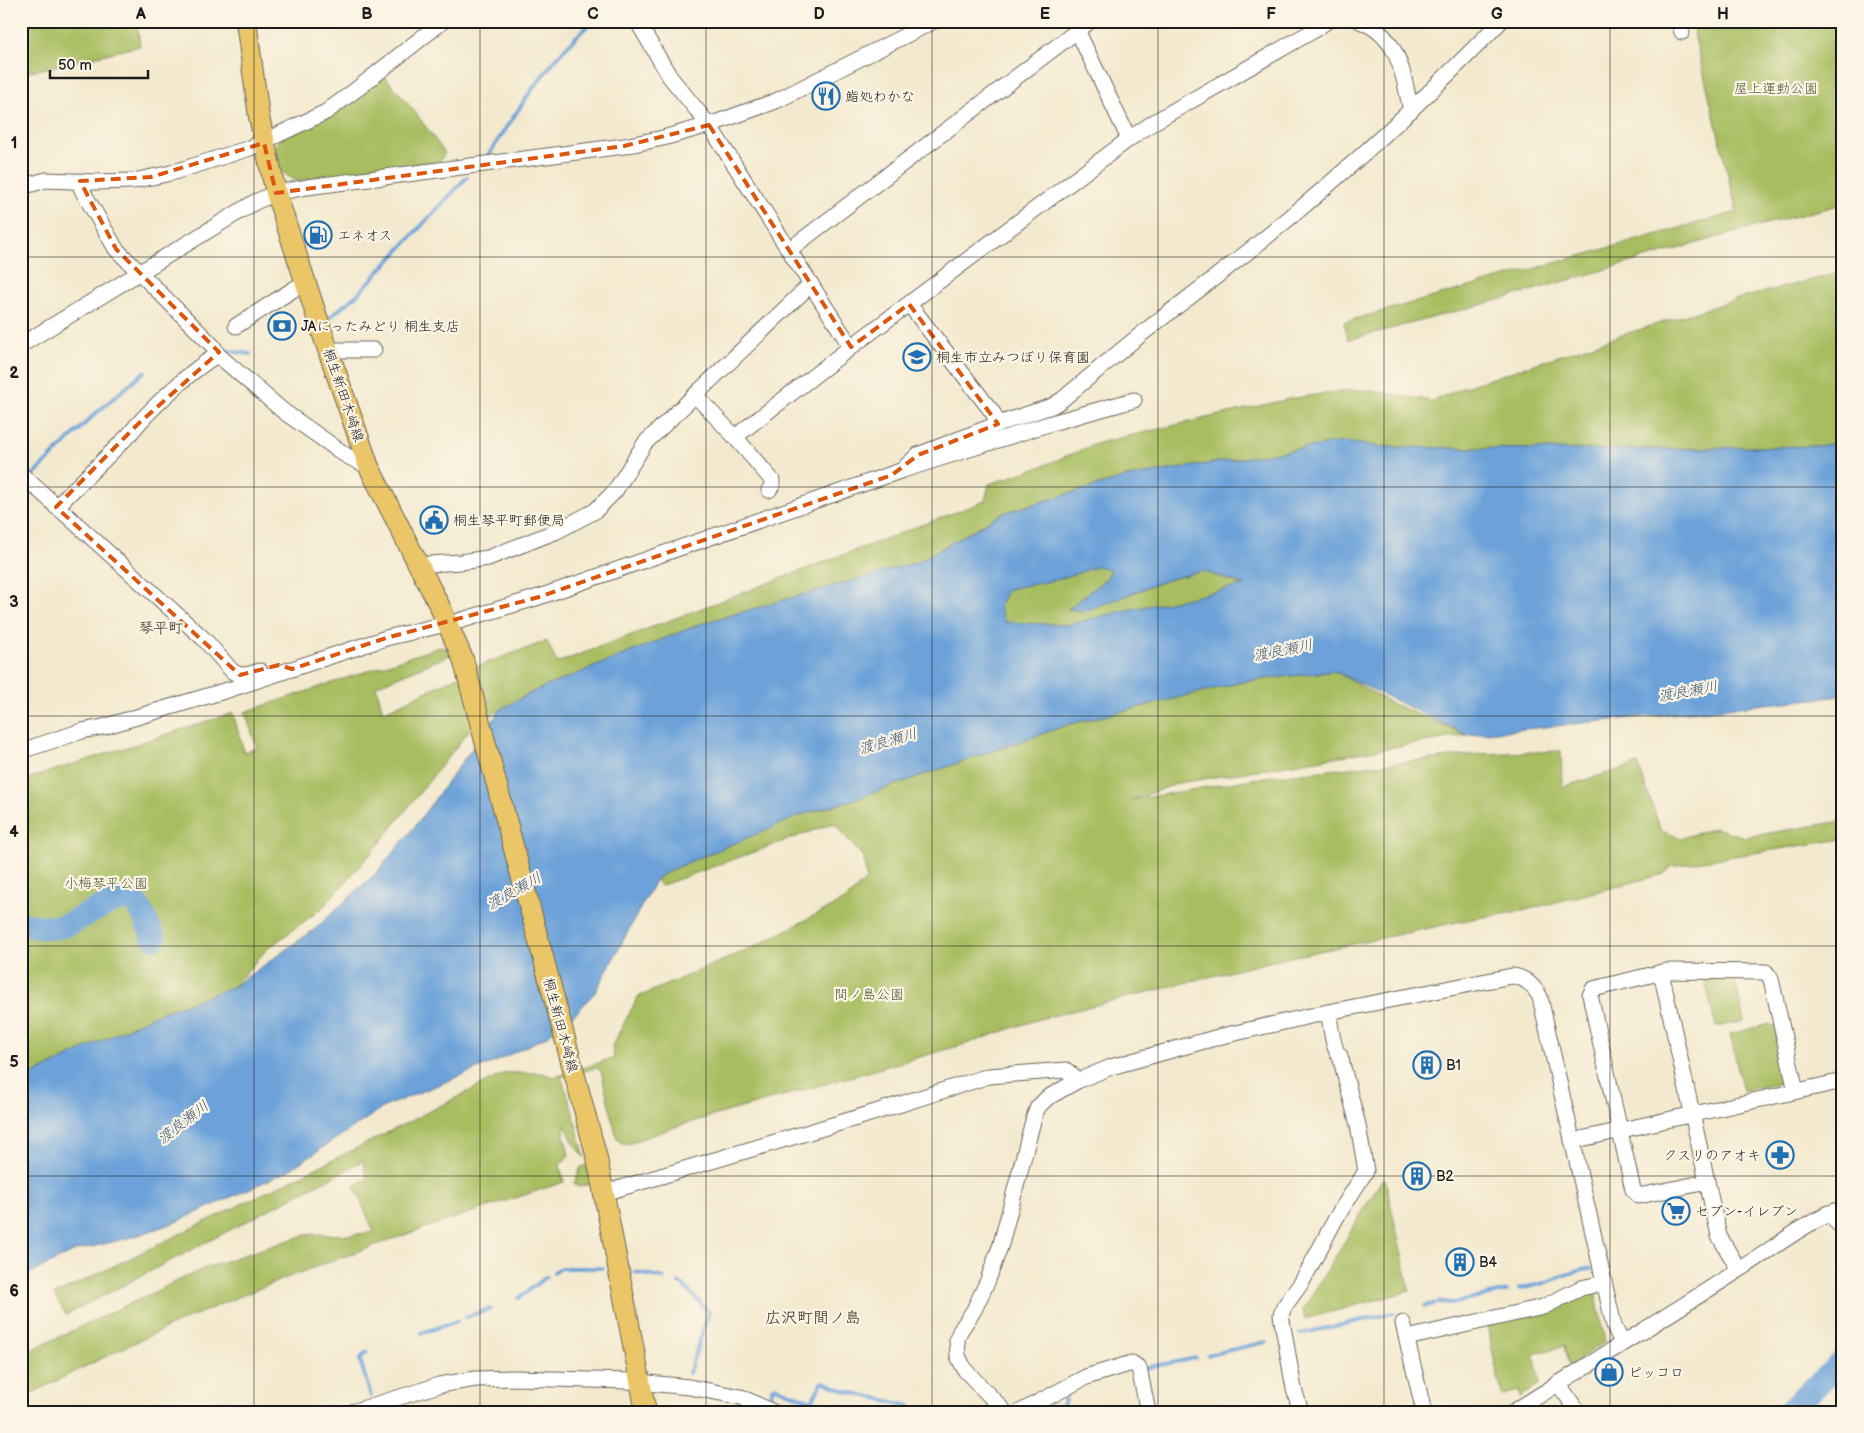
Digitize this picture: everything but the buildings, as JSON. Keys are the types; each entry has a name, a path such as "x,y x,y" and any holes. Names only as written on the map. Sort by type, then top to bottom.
{"main road":[{"name":"桐生新田木崎線","path":"246,21 264,142 276,193 328,350 369,467 453,635 463,659 604,1193 642,1383 646,1412"}],"street":[{"path":"21,187 46,180 112,182 151,177 242,151 326,112 443,21"},
{"path":"637,21 670,76 709,125 851,347"},
{"path":"21,345 255,202 276,193 307,187 624,146 663,138 709,125 776,101 934,21"},
{"path":"789,250 1090,21"},
{"path":"735,437 851,347 1129,139 1154,122 1327,21"},
{"path":"1360,21 1388,40 1400,63 1411,111"},
{"path":"903,470 918,455 998,424 1052,406 1062,399 1153,325 1271,234 1411,111 1501,21"},
{"path":"1077,30 1129,139"},
{"path":"80,181 82,190 112,242 138,273 213,346 218,355 283,411 347,456 363,466 369,467"},
{"path":"236,326 305,282"},
{"path":"420,568 429,564 488,558 557,531 595,511 615,491 645,443 811,284"},
{"path":"909,304 993,413 998,424"},
{"path":"328,350 374,350"},
{"path":"56,507 137,425 187,379 218,355"},
{"path":"695,395 772,480 772,486 769,490"},
{"path":"21,751 292,669 386,638 453,635 539,597 903,470 1048,424 1134,400"},
{"path":"21,474 204,638 236,674 245,676 279,665 292,669"},
{"path":"1707,1182 1639,1196 1635,1194 1619,1130 1590,995 1591,992 1596,987 1662,972 1762,971 1769,974 1796,1090"},
{"path":"1662,972 1719,1236 1740,1270"},
{"path":"1005,1412 965,1370 958,1356 957,1339 974,1310 988,1280 998,1253 1034,1117 1038,1107 1047,1098 1077,1081 1111,1067 1222,1036 1328,1012 1512,976 1520,976 1535,988 1540,997 1614,1326 1622,1342"},
{"path":"1301,1412 1294,1389 1281,1315 1284,1306 1302,1282 1336,1218 1366,1171 1358,1125 1340,1056 1336,1053 1334,1046 1328,1012"},
{"path":"604,1193 989,1076 1066,1070 1077,1081"},
{"path":"1572,1141 1843,1081"},
{"path":"1513,1412 1828,1213 1843,1208"},
{"path":"1828,1213 1843,1229"},
{"path":"1407,1338 1543,1307 1581,1288 1604,1283"},
{"path":"1403,1323 1424,1412"},
{"path":"1020,1412 1086,1377 1132,1363 1139,1368 1148,1412"},
{"path":"352,1412 438,1385 476,1379 514,1378 642,1383 714,1391 741,1397 773,1412"},
{"path":"1558,1383 1578,1412"}],"highlighted area":[{"path":"709,125 851,347 909,304 998,424 918,455 892,475 539,597 386,638 292,669 279,665 240,675 56,507 137,425 219,352 116,249 80,181 151,177 264,143 276,193 624,146"}],"green space":[{"path":"21,21 137,21 140,46 21,74"},
{"name":"屋上運動公園","path":"1691,21 1843,21 1843,204 1348,340 1344,322 1737,212"},
{"path":"381,72 415,112 445,153 440,161 296,181 282,172 275,146 277,141"},
{"name":"小梅琴平公園","path":"1843,272 1843,442 1818,446 1606,450 1383,447 1342,442 1127,477 1003,513 918,562 703,623 532,692 501,709 472,727 375,849 321,909 267,949 233,987 155,1015 21,1080 21,781 233,713 244,752 257,748 245,712 439,647 447,647 450,655 376,686 383,712 486,663 547,641 557,663 985,501 989,484 1040,467 1098,443 1289,399 1341,391 1366,390 1433,401 1462,388 1622,335 1741,298"},
{"path":"1099,566 1111,570 1107,578 1069,609 1085,611 1167,580 1202,571 1246,586 1132,609 1066,625 1005,622 999,606 1007,589 1056,580"},
{"name":"間ノ島公園","path":"1334,671 1391,703 1467,735 1179,783 1132,800 1265,777 1479,754 1561,751 1562,787 1638,764 1661,831 1681,838 1715,828 1745,837 1843,821 1843,839 1671,866 1664,874 1522,911 1472,919 1273,961 1036,1020 969,1043 681,1125 624,1145 617,1139 601,1071 596,1068 561,1077 570,1102 585,1158 573,1142 565,1124 564,1134 569,1155 560,1165 564,1182 376,1245 283,1279 127,1346 21,1399 21,1355 207,1267 308,1234 350,1235 374,1232 354,1185 367,1179 363,1161 66,1315 54,1295 349,1152 505,1073 542,1073 554,1077 614,1058 612,1046 638,997 754,947 846,899 866,880 864,858 834,823 660,886 656,879 670,870 804,814 849,801 1070,724 1246,681"},
{"path":"1704,977 1734,977 1744,1021 1716,1027"},
{"path":"1769,1024 1776,1027 1786,1077 1782,1083 1743,1091 1730,1034"},
{"path":"586,1165 589,1167 592,1181 590,1184 578,1187 574,1184 581,1167"},
{"path":"1385,1179 1410,1291 1305,1319 1303,1310 1381,1181"},
{"path":"1595,1291 1605,1342 1570,1365 1568,1364 1564,1346 1534,1354 1540,1384 1520,1397 1519,1391 1502,1395 1487,1326"}],"water":[{"name":"渡良瀬川","path":"1342,442 1383,447 1606,450 1818,446 1843,442 1843,696 1467,735 1334,671 1246,681 1070,724 849,801 804,814 670,870 656,879 596,991 578,1011 549,1035 497,1061 384,1107 286,1172 179,1221 133,1237 75,1251 21,1278 21,1080 155,1015 233,987 315,929 376,873 412,830 501,709 532,692 703,623 918,562 1003,513 1127,477","holes":["1099,566 1111,570 1107,578 1068,609 1085,611 1167,580 1202,571 1245,585 1066,625 1005,622 999,606 1008,589 1056,580"]}],"waterway":[{"path":"488,156 549,67 577,35 593,21"},
{"path":"330,317 358,294 467,177"},
{"path":"222,350 250,354"},
{"path":"32,476 93,416 145,371"},
{"path":"21,925 63,926 99,908 118,900 126,899 133,901 139,908 154,938"},
{"path":"554,1272 561,1268 603,1268"},
{"path":"1519,1289 1545,1283 1591,1268"},
{"path":"635,1272 664,1278"},
{"path":"519,1298 546,1277"},
{"path":"679,1283 709,1312 689,1373"},
{"path":"1425,1306 1441,1302 1455,1303 1507,1291"},
{"path":"466,1317 490,1309"},
{"path":"1300,1334 1394,1313"},
{"path":"422,1333 457,1321"},
{"path":"1208,1355 1266,1342"},
{"path":"368,1352 360,1360 371,1396"},
{"path":"1145,1368 1196,1358"},
{"path":"1788,1412 1843,1361"},
{"path":"771,1394 773,1387 775,1387 812,1401 822,1382 824,1382 845,1391 910,1406 910,1412"},
{"path":"1059,1412 1065,1400"}],"place":[{"name":"鮨処わかな","path":"826,96"},
{"name":"エネオス","path":"318,235"},
{"name":"JAにったみどり 桐生支店","path":"282,326"},
{"name":"桐生市立みつぼり保育園","path":"917,357"},
{"name":"桐生琴平町郵便局","path":"434,520"},
{"name":"B1","path":"1427,1065"},
{"name":"クスリのアオキ","path":"1780,1155"},
{"name":"B2","path":"1417,1176"},
{"name":"セブン-イレブン","path":"1676,1211"},
{"name":"B4","path":"1460,1262"},
{"name":"ピッコロ","path":"1609,1372"}],"district":[{"name":"琴平町","path":"161,628"},
{"name":"広沢町間ノ島","path":"813,1317"}]}
